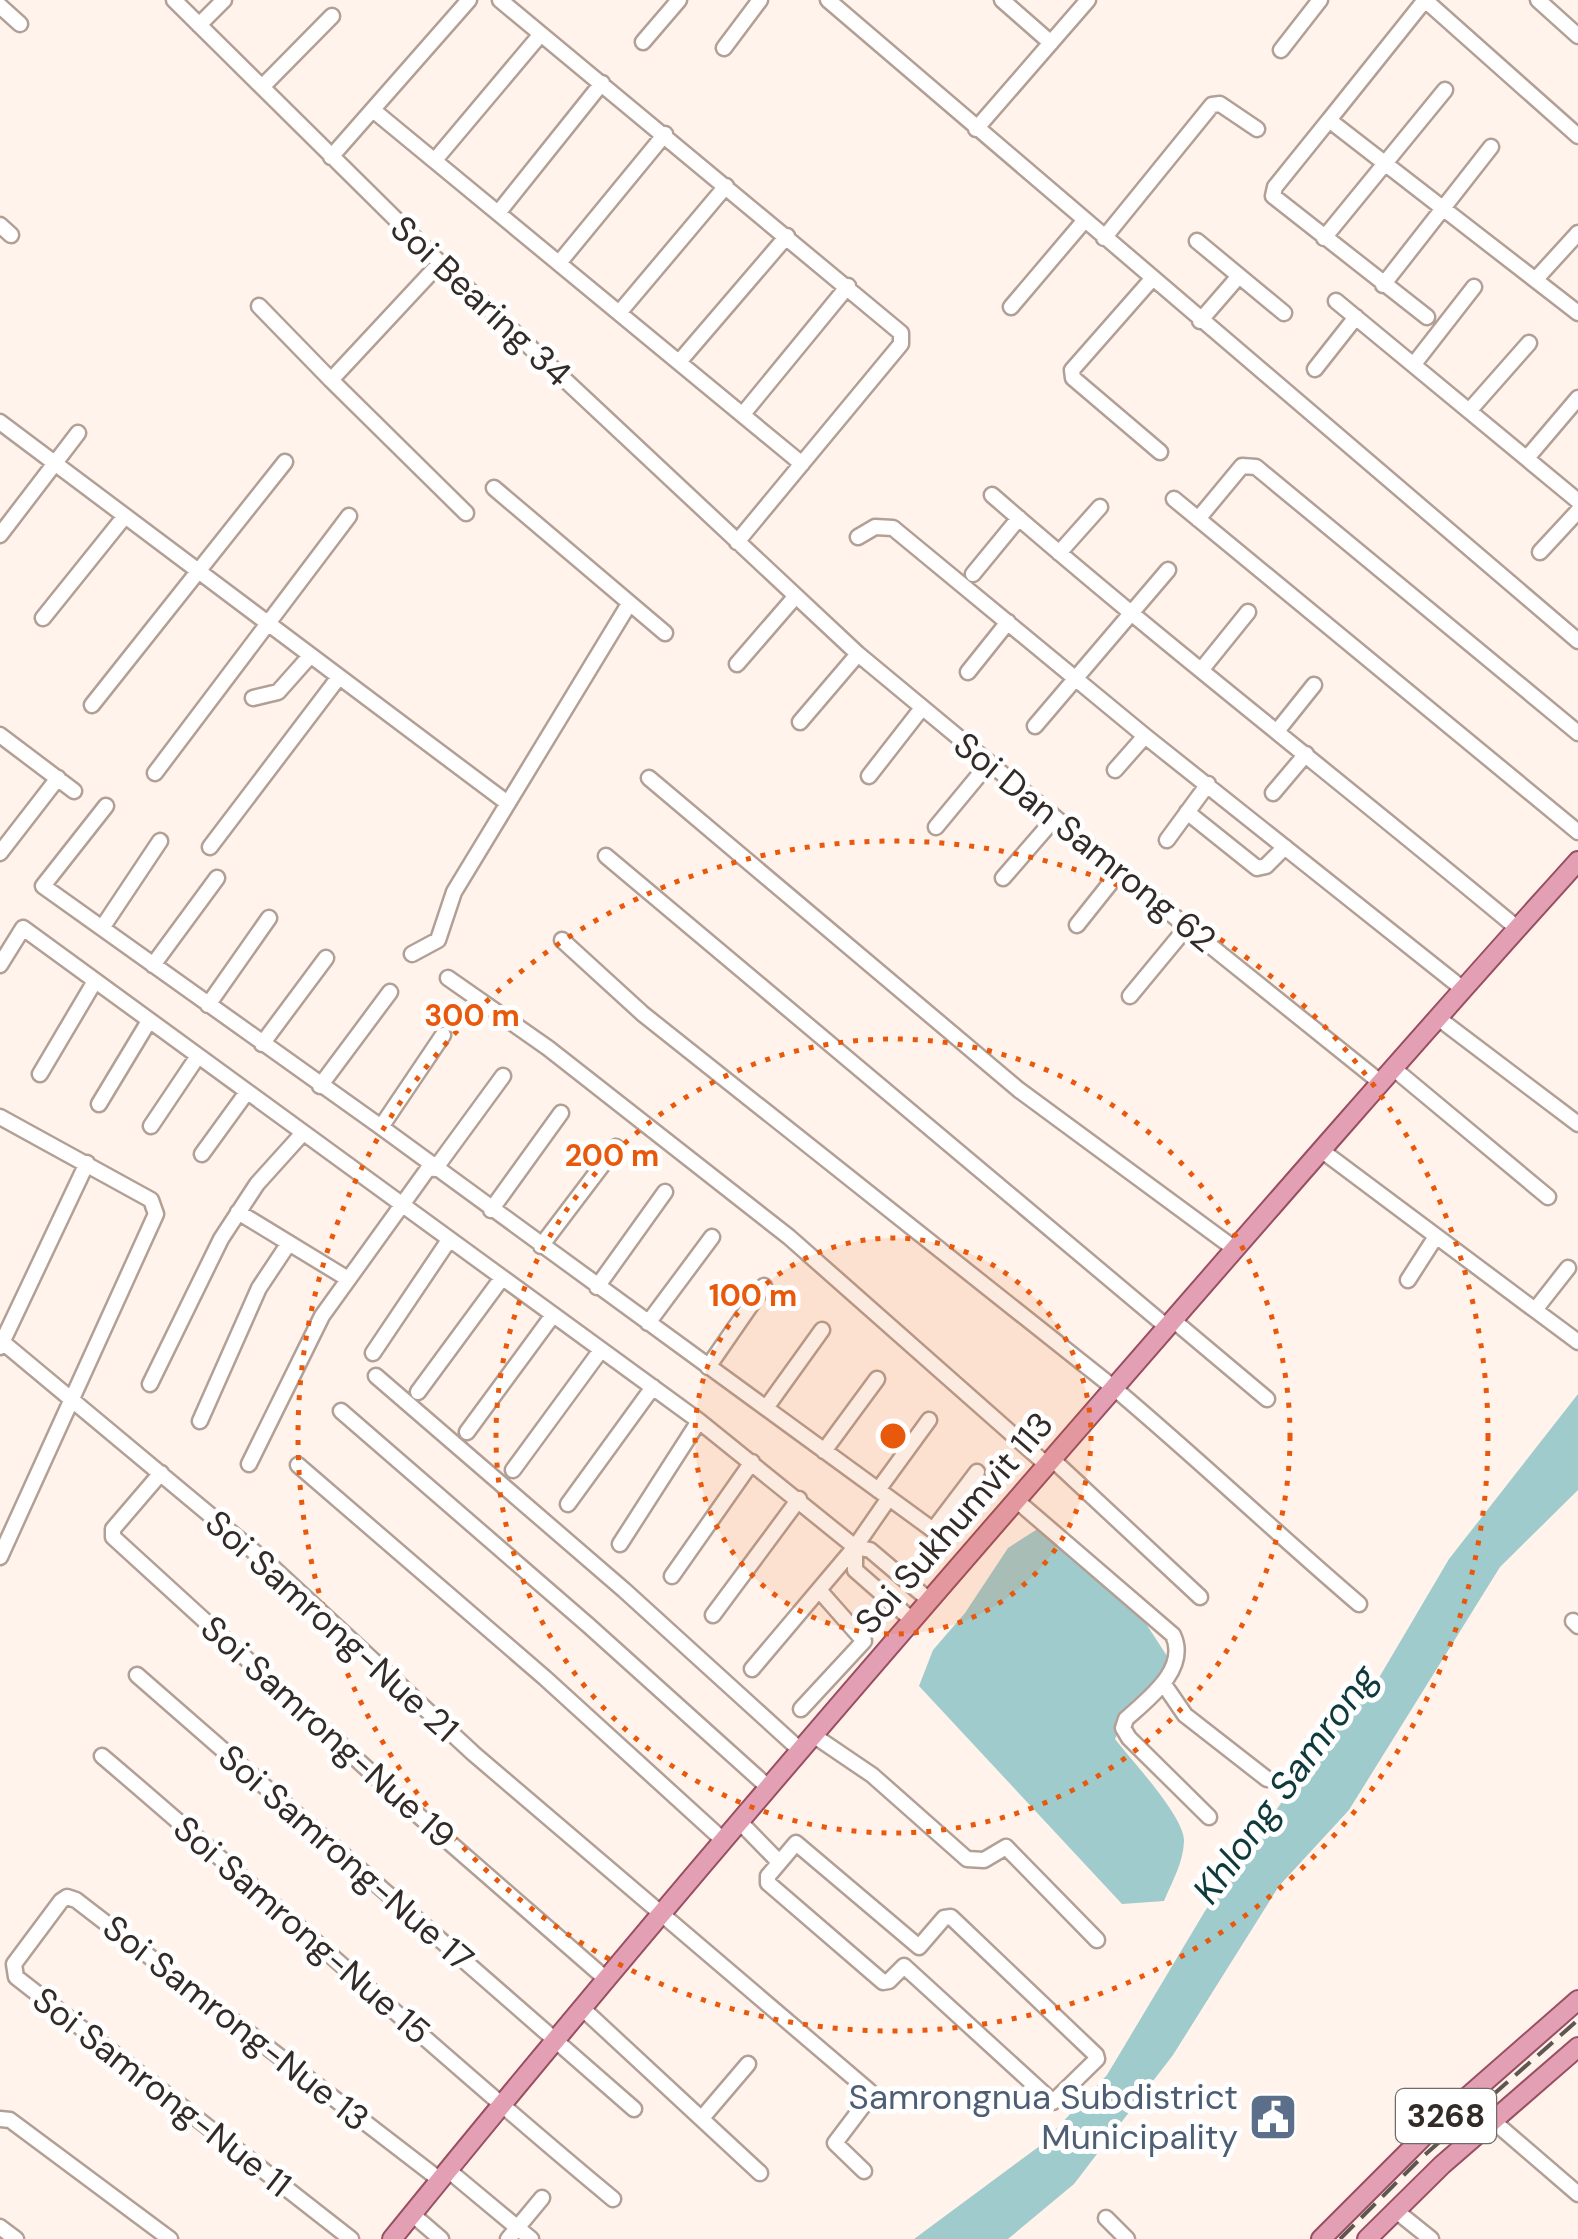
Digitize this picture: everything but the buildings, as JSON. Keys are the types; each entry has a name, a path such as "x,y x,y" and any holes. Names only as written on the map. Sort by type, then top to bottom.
{"main road":[{"name":"Soi Sukhumvit 113","path":"392,2239 813,1734 1578,861"},
{"name":"3268","path":"1321,2239 1433,2127 1578,2000"},
{"name":"3268","path":"1367,2239 1492,2120 1578,2047"}],"street":[{"name":"Soi Bearing 34","path":"174,0 440,264 795,596"},
{"path":"198,25 224,0"},
{"path":"500,0 898,328 901,344 737,542"},
{"path":"643,42 680,0"},
{"path":"724,48 760,0"},
{"path":"828,0 1578,641"},
{"path":"1002,0 1051,43"},
{"path":"976,129 1088,0"},
{"path":"1281,50 1320,0"},
{"path":"1428,318 1276,200 1274,192 1425,0 1578,136"},
{"path":"1538,0 1578,36"},
{"path":"331,157 466,1"},
{"path":"0,6 20,24"},
{"path":"262,87 332,16"},
{"path":"435,160 542,34"},
{"path":"498,213 602,82"},
{"path":"1324,238 1445,90"},
{"path":"1104,238 1212,105 1220,104 1256,129"},
{"path":"374,110 802,464"},
{"path":"1329,120 1578,313"},
{"path":"559,263 665,134"},
{"path":"1383,285 1491,147"},
{"path":"619,313 726,186"},
{"path":"1012,307 1084,221"},
{"path":"1536,279 1578,233"},
{"path":"679,362 787,236"},
{"path":"1197,240 1284,313"},
{"path":"331,380 440,264"},
{"path":"1200,321 1239,276"},
{"path":"1152,279 1072,370 1073,378 1160,452"},
{"path":"743,414 848,286"},
{"path":"1414,364 1474,287"},
{"path":"1336,301 1578,501"},
{"path":"259,306 466,513"},
{"path":"1315,369 1356,317"},
{"path":"1469,411 1529,342"},
{"path":"1527,458 1578,398"},
{"path":"0,422 506,802"},
{"path":"0,534 78,433"},
{"path":"92,705 285,462"},
{"path":"1198,519 1242,466 1256,467 1578,733"},
{"path":"494,488 665,632"},
{"path":"992,495 1130,614 1202,668 1517,928"},
{"path":"1174,499 1578,832"},
{"path":"1059,553 1100,507"},
{"path":"1540,552 1578,511"},
{"path":"43,618 125,516"},
{"path":"155,772 350,516"},
{"path":"974,574 1018,518"},
{"path":"858,536 875,527 893,528 1145,736 1463,989"},
{"path":"1035,726 1168,570"},
{"path":"737,664 795,596"},
{"name":"Soi Dan Samrong 62","path":"795,596 922,708 1188,927 1548,1197"},
{"path":"412,954 438,940 454,892 629,604"},
{"path":"1202,668 1248,612"},
{"path":"968,672 1008,622"},
{"path":"800,722 858,654"},
{"path":"253,698 278,692 310,656"},
{"path":"210,846 339,676"},
{"path":"1278,730 1314,685"},
{"path":"869,776 922,708"},
{"path":"0,735 74,790"},
{"path":"1115,770 1145,736"},
{"path":"1273,794 1306,754"},
{"path":"936,827 989,763"},
{"path":"0,853 58,778"},
{"path":"649,778 1019,1090 1235,1249"},
{"path":"1166,840 1208,784"},
{"path":"106,806 44,886 933,1530 978,1472"},
{"path":"1187,812 1257,868 1266,866 1285,846"},
{"path":"1003,878 1056,818"},
{"path":"102,928 160,841"},
{"path":"606,856 1267,1399"},
{"path":"1077,925 1120,872"},
{"path":"153,965 217,878"},
{"path":"208,1005 269,918"},
{"path":"1130,996 1188,927"},
{"path":"0,964 23,928 699,1421 855,1546 870,1550 929,1600"},
{"path":"562,940 643,1014 1114,1388 1359,1604"},
{"path":"262,1044 326,958"},
{"path":"448,978 548,1048 788,1237 1200,1597"},
{"path":"40,1074 95,981"},
{"path":"320,1086 390,992"},
{"path":"1438,1018 1578,1124"},
{"path":"100,1104 150,1020"},
{"path":"381,1127 444,1034"},
{"path":"151,1126 198,1056"},
{"path":"248,1464 322,1316 503,1076"},
{"path":"202,1154 247,1092"},
{"path":"492,1210 562,1113"},
{"path":"0,1117 152,1200 156,1214 0,1557"},
{"path":"150,1384 221,1239 257,1184 303,1133"},
{"path":"541,1246 616,1147"},
{"path":"1321,1150 1578,1342"},
{"path":"1,1343 87,1163"},
{"path":"597,1286 666,1192"},
{"path":"238,1212 348,1279"},
{"path":"648,1324 712,1237"},
{"path":"1408,1280 1435,1238"},
{"path":"373,1353 449,1240"},
{"path":"200,1421 260,1288 289,1243"},
{"path":"1535,1310 1568,1268"},
{"path":"418,1392 502,1278"},
{"path":"708,1367 764,1286"},
{"path":"466,1432 553,1315"},
{"path":"766,1408 822,1330"},
{"name":"Soi Samrong-Nue 21","path":"1,1343 270,1565 474,1754 868,2090 872,2094 836,2143 864,2171"},
{"path":"513,1470 601,1350"},
{"path":"376,1376 624,1590 800,1750"},
{"path":"824,1451 878,1379"},
{"path":"568,1504 653,1387"},
{"path":"340,1410 768,1787"},
{"path":"752,1668 855,1546 929,1420"},
{"path":"620,1544 699,1421"},
{"path":"672,1576 752,1462"},
{"path":"298,1464 546,1678 723,1840"},
{"name":"Soi Samrong-Nue 19","path":"161,1473 113,1529 113,1537 411,1809 606,1978"},
{"path":"713,1615 799,1500"},
{"path":"1016,1500 1172,1635 1178,1650 1176,1660 1163,1684 1126,1719 1124,1732 1209,1816"},
{"path":"855,1546 855,1570 912,1620"},
{"path":"801,1709 864,1641 818,1590"},
{"name":"Soi Samrong-Nue 17","path":"138,1675 555,2040"},
{"path":"1163,1684 1193,1722 1267,1780"},
{"path":"813,1734 872,1775 967,1859 984,1860 1006,1847 1097,1940"},
{"name":"Soi Samrong-Nue 15","path":"102,1756 244,1876 501,2106 613,2199"},
{"path":"739,1821 778,1860"},
{"path":"904,1966 1052,2101 1096,2060 1096,2055 951,1917 944,1918 890,1981 883,1982 768,1883 768,1876 792,1844 800,1845 919,1947"},
{"name":"Soi Samrong-Nue 13","path":"38,1933 61,1901 67,1897 76,1900 444,2175"},
{"name":"Soi Samrong-Nue 11","path":"38,1933 14,1964 16,1977 350,2239"},
{"path":"582,2008 760,2173"},
{"path":"555,2040 634,2109"},
{"path":"702,2118 748,2064"},
{"path":"1,2119 10,2120 170,2239"},
{"path":"1492,2120 1578,2194"},
{"path":"444,2175 513,2233 532,2239"},
{"path":"513,2233 542,2198"},
{"path":"1395,2210 1431,2239"},
{"path":"412,2214 441,2239"},
{"path":"1106,2218 1127,2239"},
{"path":"0,2227 16,2239"}],"water":[{"path":"1578,1394 1578,1490 1500,1567 1349,1810 1279,1886 1173,2055 1074,2184 1008,2239 914,2239 1041,2145 1107,2075 1205,1911 1303,1772 1380,1676 1449,1559"},
{"path":"1039,1528 1141,1616 1167,1656 1165,1678 1132,1701 1115,1739 1167,1804 1182,1832 1182,1857 1164,1901 1122,1904 919,1686 933,1650 965,1613 1008,1548"}],"railway":[{"path":"1340,2239 1419,2160 1578,2020"}],"place":[{"name":"Samrongnua Subdistrict Municipality","path":"1273,2117"}],"water label":[{"name":"Khlong Samrong","path":"1285,1784"}]}
